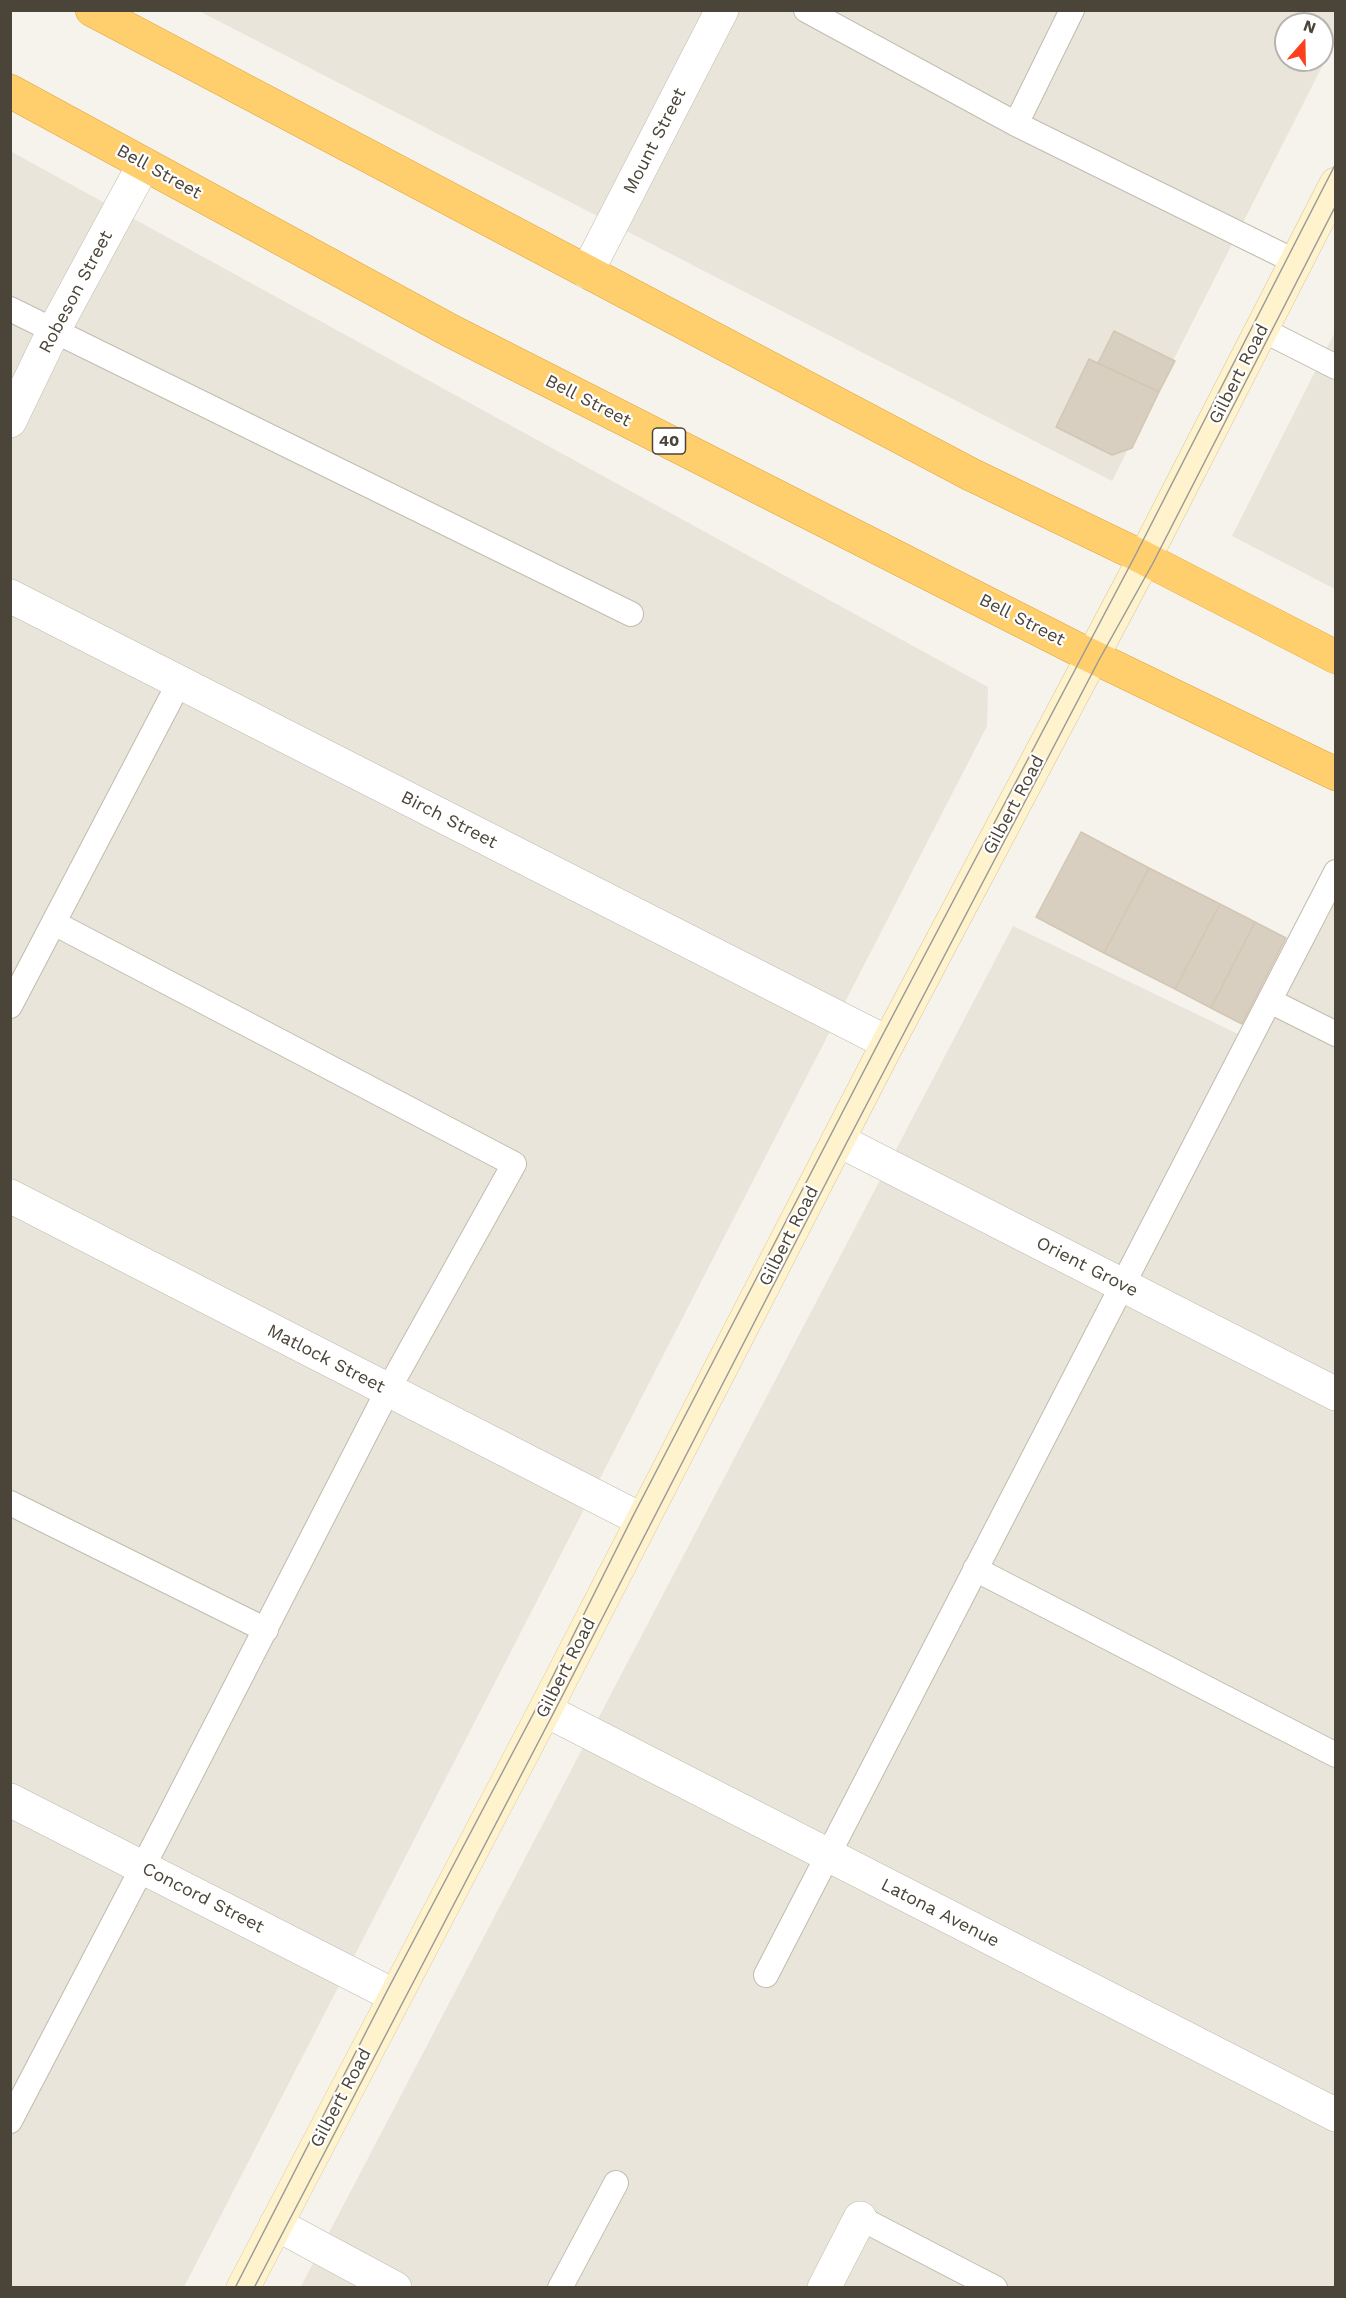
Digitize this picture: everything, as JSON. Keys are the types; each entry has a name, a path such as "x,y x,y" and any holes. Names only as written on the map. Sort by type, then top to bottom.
{"highway":[{"path":"92,10 970,474 1144,559 1335,657"},
{"name":"Bell Street","path":"10,91 451,331 1091,656 1335,774"}],"street":[{"name":"Mount Street","path":"587,272 722,10"},
{"name":"Robeson Street","path":"10,421 53,332 144,164"},
{"name":"Gilbert Road","path":"243,2288 545,1710 888,1043 1144,559 1335,184"},
{"name":"Birch Street","path":"10,596 888,1043"},
{"name":"Orient Grove","path":"838,1140 1335,1394"},
{"name":"Matlock Street","path":"10,1196 642,1520"},
{"name":"Latona Avenue","path":"545,1710 1335,2115"},
{"name":"Concord Street","path":"10,1800 395,1996"},
{"path":"824,2288 860,2218"},
{"path":"276,2224 395,2288"}],"lane":[{"path":"806,10 1016,124 1296,262"},
{"path":"1016,124 1072,10"},
{"path":"10,309 631,614"},
{"path":"1261,329 1335,367"},
{"path":"10,1006 179,683"},
{"path":"766,1975 1335,872"},
{"path":"11,2119 266,1630 388,1390 514,1164 54,923"},
{"path":"1270,1001 1335,1034"},
{"path":"10,1503 266,1630"},
{"path":"975,1569 1335,1755"},
{"path":"560,2288 616,2183"},
{"path":"860,2218 995,2288"}],"shaded area":[{"path":"1335,10 1336,39 1334,43 1334,12 1274,12 1274,72 1319,72 1112,481 199,11"},
{"path":"10,151 988,687 987,726 184,2287 11,2287"},
{"path":"1335,332 1335,589 1232,536"},
{"path":"1335,903 1335,2287 300,2288 1013,926 1259,1044"}],"building":[{"path":"1114,331 1175,361 1159,392 1098,363"},
{"path":"1089,359 1159,392 1132,448 1112,455 1056,427"},
{"path":"1081,832 1149,868 1104,953 1036,917"},
{"path":"1149,868 1220,904 1175,989 1104,953"},
{"path":"1220,904 1255,922 1211,1008 1175,989"},
{"path":"1255,922 1286,938 1242,1024 1211,1008"}],"tram line":[{"path":"235,2288 881,1038 1136,554 1336,163"},
{"path":"254,2288 846,1144 1099,660 1153,563 1336,205"}]}
